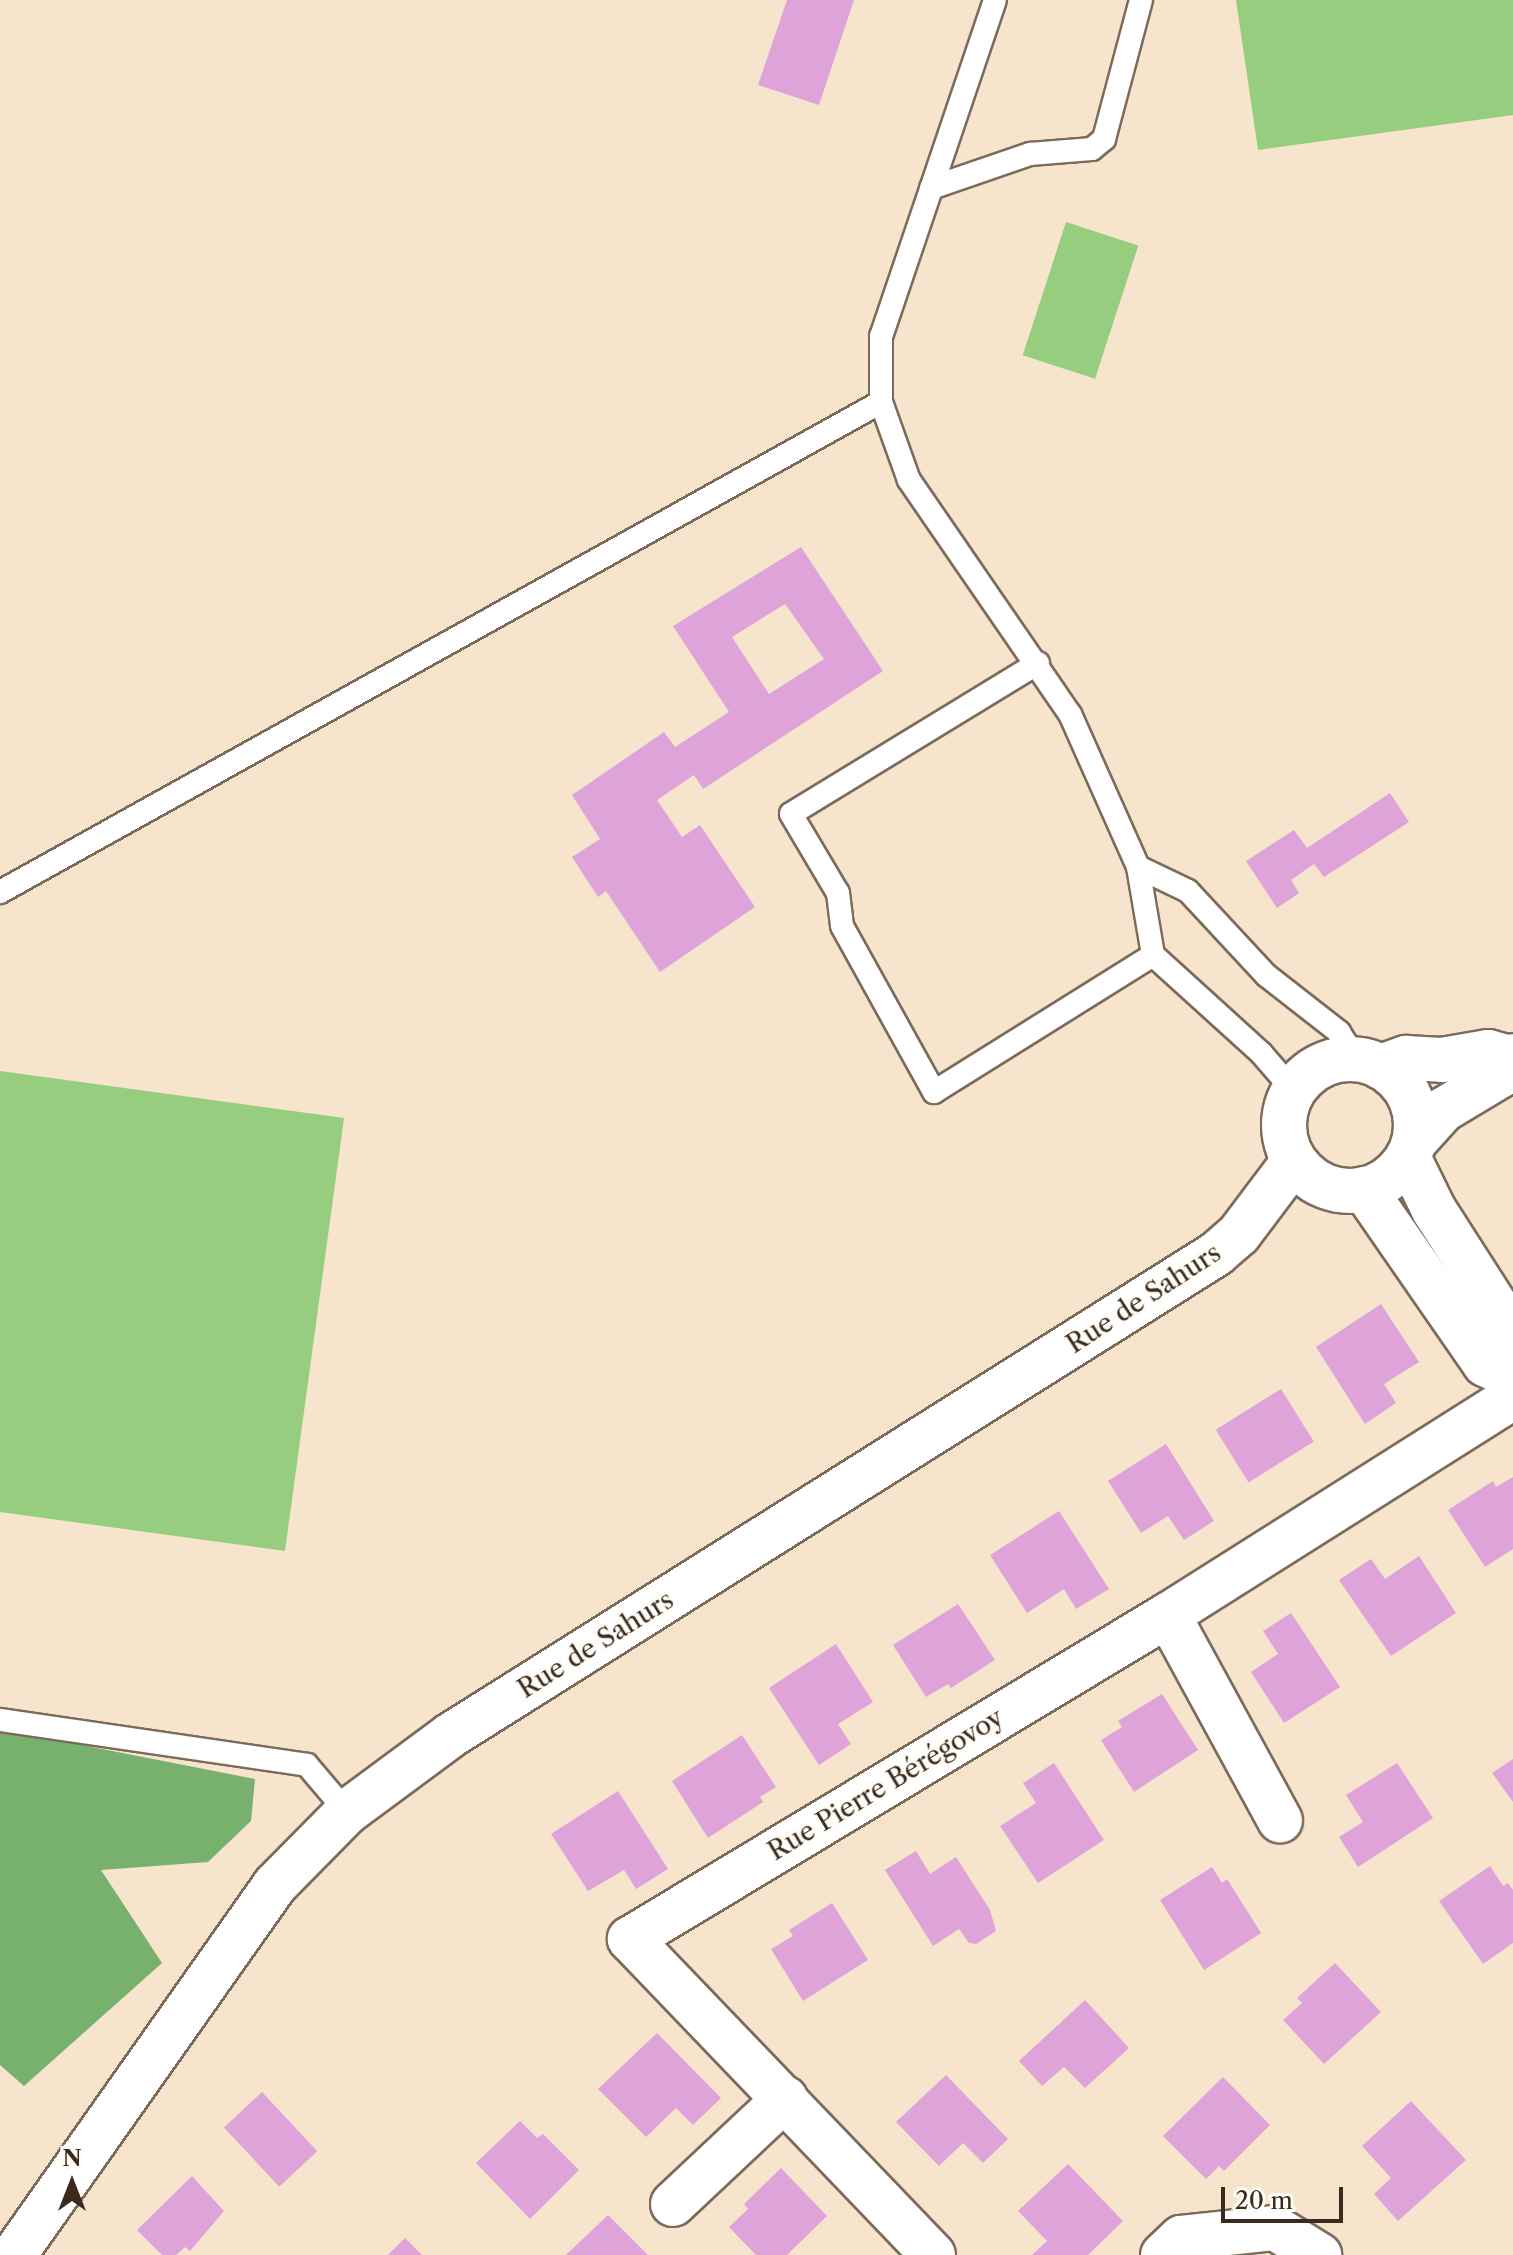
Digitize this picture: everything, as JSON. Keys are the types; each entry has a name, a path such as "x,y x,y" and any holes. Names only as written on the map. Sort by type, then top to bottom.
{"street":[{"path":"1488,1052 1512,1057 1501,1075 1443,1110 1389,1178 1364,1189 1322,1184 1294,1161 1284,1133 1293,1090 1322,1065 1406,1058 1442,1060 1488,1052"},
{"path":"1368,1062 1408,1092 1417,1125 1412,1149 1434,1210 1513,1333"},
{"name":"Rue de Sahurs","path":"14,2255 275,1885 347,1812 451,1735 1216,1254 1239,1234 1294,1161"},
{"path":"1364,1189 1485,1364 1513,1377"},
{"name":"Rue Pierre Bérégovoy","path":"933,2255 630,1939 1168,1615 1513,1397"},
{"path":"1168,1615 1280,1820"},
{"path":"673,2204 785,2099"},
{"path":"1163,2255 1181,2238 1275,2228 1319,2255"}],"lane":[{"path":"995,0 881,336 881,402 909,480 1038,663 1070,714 1138,867 1153,955 1261,1053 1293,1090"},
{"path":"931,188 1030,154 1092,149 1104,139 1141,0"},
{"path":"0,892 881,402"},
{"path":"1038,663 791,814 838,893 842,926 934,1092 1153,955"},
{"path":"1138,867 1188,891 1266,975 1339,1032 1368,1062"},
{"path":"0,1720 307,1765 347,1812"}],"green space":[{"path":"1236,0 1513,0 1513,115 1258,150"},
{"path":"1066,222 1138,245 1095,379 1023,355"},
{"path":"0,1071 344,1118 285,1551 0,1512"},
{"path":"0,1729 255,1779 251,1821 208,1862 101,1870 162,1963 24,2086 0,2065"}],"building":[{"path":"787,0 854,0 819,105 758,85"},
{"path":"801,547 883,671 703,789 694,775 657,800 682,837 700,825 755,907 660,972 606,891 598,897 572,857 600,839 572,795 664,732 675,747 729,712 673,626","holes":["785,604 824,659 769,694 732,637"]},
{"path":"1390,793 1409,822 1324,877 1314,864 1291,880 1299,893 1277,908 1246,861 1294,830 1307,848"},
{"path":"1381,1304 1419,1362 1384,1384 1396,1403 1365,1424 1316,1347"},
{"path":"1281,1389 1314,1442 1249,1482 1216,1430"},
{"path":"1166,1444 1214,1521 1184,1540 1168,1516 1141,1533 1108,1481"},
{"path":"1513,1477 1513,1549 1485,1567 1448,1510 1493,1481 1496,1487"},
{"path":"1059,1511 1109,1589 1076,1609 1064,1589 1027,1613 990,1555"},
{"path":"1419,1556 1456,1613 1391,1656 1339,1580 1371,1559 1385,1579"},
{"path":"958,1604 995,1660 951,1688 948,1684 926,1697 893,1645"},
{"path":"1291,1613 1340,1687 1284,1723 1251,1672 1278,1654 1263,1631"},
{"path":"836,1644 873,1702 838,1724 851,1744 819,1765 769,1688"},
{"path":"1162,1694 1198,1750 1134,1792 1101,1740 1122,1727 1118,1721"},
{"path":"742,1735 776,1787 760,1797 763,1802 708,1838 672,1781"},
{"path":"1513,1759 1513,1802 1492,1773"},
{"path":"1054,1763 1104,1840 1038,1883 1000,1826 1036,1803 1023,1783"},
{"path":"1397,1763 1433,1818 1358,1867 1339,1837 1363,1822 1346,1795"},
{"path":"618,1791 668,1869 636,1889 624,1870 588,1891 551,1834"},
{"path":"916,1851 930,1874 956,1857 990,1910 996,1931 976,1944 969,1943 959,1929 933,1946 885,1870"},
{"path":"1490,1866 1503,1886 1508,1883 1513,1890 1513,1943 1483,1964 1439,1901"},
{"path":"1212,1867 1222,1883 1227,1879 1261,1933 1204,1970 1160,1900"},
{"path":"832,1903 868,1960 803,2001 771,1949 793,1936 789,1930"},
{"path":"1335,1963 1381,2012 1324,2064 1283,2020 1302,2003 1297,1998"},
{"path":"1085,2000 1129,2048 1085,2088 1064,2067 1042,2086 1019,2061"},
{"path":"657,2033 721,2098 693,2125 676,2108 646,2137 598,2089"},
{"path":"946,2075 1008,2139 983,2163 963,2143 939,2166 896,2122"},
{"path":"1223,2077 1270,2125 1224,2171 1219,2166 1206,2179 1163,2136"},
{"path":"262,2092 317,2151 279,2187 224,2127"},
{"path":"1411,2101 1466,2160 1398,2221 1374,2194 1391,2178 1362,2146"},
{"path":"520,2121 537,2138 543,2134 579,2170 530,2219 476,2163"},
{"path":"1068,2164 1123,2221 1088,2255 1032,2255 1047,2241 1018,2211"},
{"path":"781,2168 827,2216 787,2255 756,2255 729,2227 748,2209 744,2204"},
{"path":"192,2176 224,2211 190,2251 185,2247 176,2255 162,2255 137,2230"},
{"path":"608,2215 648,2255 566,2255"},
{"path":"405,2238 422,2255 388,2255"}]}
